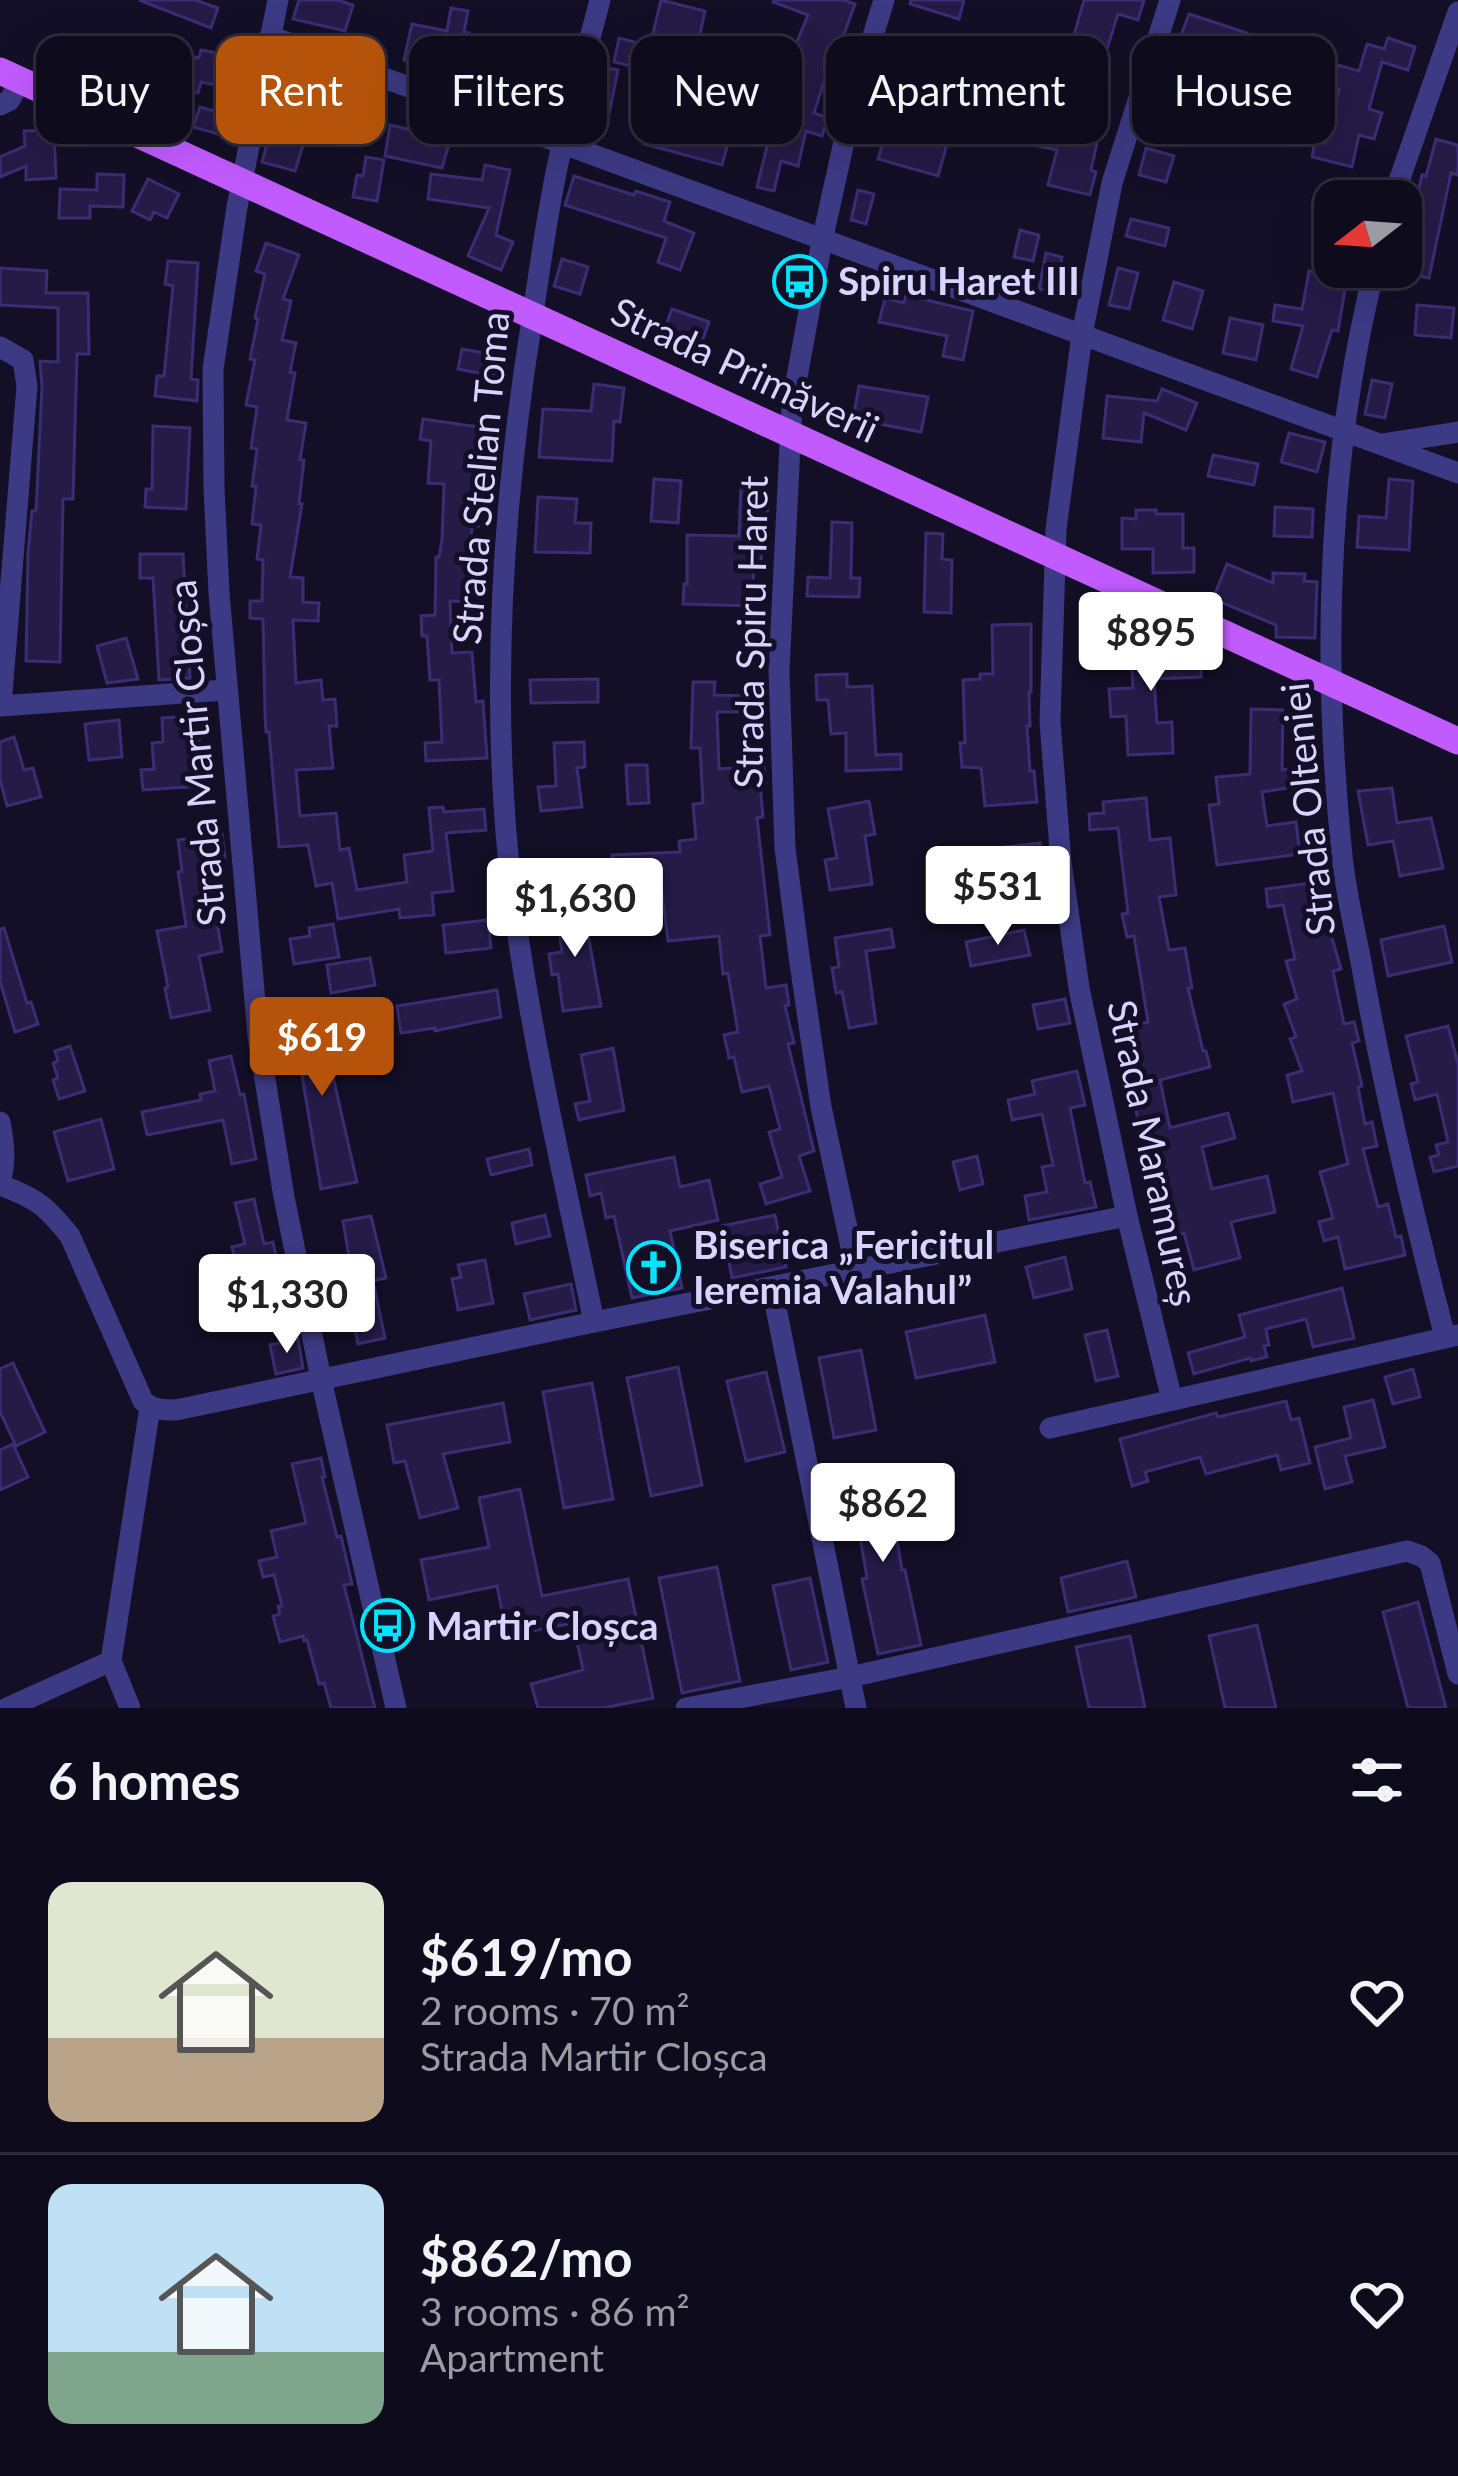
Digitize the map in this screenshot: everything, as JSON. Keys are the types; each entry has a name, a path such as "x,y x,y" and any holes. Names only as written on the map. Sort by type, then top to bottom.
{"main road":[{"name":"Strada Primăverii","path":"10,75 1458,741"}],"street":[{"name":"Strada Martir Cloșca","path":"270,36 278,0"},
{"name":"Strada Stelian Toma","path":"590,36 600,0"},
{"name":"Strada Spiru Haret","path":"856,1270 821,1107 785,848 779,671 792,404 853,101 884,0"},
{"name":"Strada Maramureș","path":"1170,0 1112,183 1082,335 1055,555 1049,722 1061,862 1079,988 1172,1400"},
{"path":"1399,180 1458,13"},
{"path":"0,105 10,100 10,75"},
{"name":"Strada Martir Cloșca","path":"249,144 213,369 214,488 226,690 258,1036 284,1198 321,1379 396,1708"},
{"name":"Strada Stelian Toma","path":"562,144 535,285 504,537 500,691 513,899 534,1034 593,1322"},
{"path":"562,144 1458,473"},
{"name":"Strada Olteniei","path":"1370,288 1334,525 1329,653 1342,860 1381,1073 1452,1336"},
{"path":"0,347 23,360 27,386 0,706 226,690"},
{"path":"1379,445 1458,432"},
{"path":"0,1122 4,1146 0,1184 31,1196 70,1235 143,1401 150,1407 176,1410 1127,1216"},
{"path":"772,1288 856,1708"},
{"path":"1050,1428 1452,1336"},
{"path":"130,1708 111,1661 150,1407"},
{"path":"686,1708 850,1677 1407,1551 1430,1563 1458,1674"},
{"path":"7,1708 48,1699 111,1661"}],"building":[{"path":"139,0 195,0 218,8 211,28"},
{"path":"299,0 353,5 345,31 293,19"},
{"path":"661,0 705,11 700,36 652,36"},
{"path":"843,0 855,4 843,36 826,36 826,76 814,113 826,117 822,136 806,131 798,166 781,161 774,191 757,187 768,144 802,144 799,36 808,15 773,2"},
{"path":"911,0 964,0 959,19 910,4"},
{"path":"1084,0 1144,0 1138,20 1118,14 1108,46 1108,36 1074,36"},
{"path":"451,8 468,11 464,32 468,36 409,36 412,24 447,31"},
{"path":"1189,14 1247,33 1246,36 1181,36"},
{"path":"619,38 631,41 631,66 614,62"},
{"path":"1388,38 1415,47 1408,70 1382,62 1369,109 1382,113 1374,139 1359,135 1352,167 1312,157 1314,144 1335,144 1338,65 1359,71 1367,44 1384,49"},
{"path":"201,50 216,53 216,85 201,82 198,93 192,92 192,57 199,58"},
{"path":"607,68 618,70 607,124"},
{"path":"200,107 216,112 216,133 193,127"},
{"path":"390,125 409,129 409,144 449,144 442,168 385,156"},
{"path":"24,131 36,131 36,144 55,144 56,178 26,180 26,166 0,177 0,157 25,146"},
{"path":"1436,139 1458,145 1458,175 1451,173 1429,278 1422,277 1421,180"},
{"path":"267,144 303,144 295,171 262,162"},
{"path":"644,144 728,144 722,165"},
{"path":"882,144 947,144 938,176 878,159"},
{"path":"1097,144 1090,195 1048,185 1057,150 1034,145"},
{"path":"1146,148 1174,156 1166,182 1139,175"},
{"path":"366,157 384,160 377,201 353,197"},
{"path":"485,165 510,170 496,235 513,242 501,270 468,256 489,208 428,199 431,174 482,180"},
{"path":"97,174 124,175 123,207 90,206 90,218 59,218 60,189 97,190"},
{"path":"574,176 670,202 664,221 694,233 680,270 658,262 666,238 565,205"},
{"path":"148,179 179,194 167,218 154,212 150,220 132,211"},
{"path":"858,190 874,194 866,224 851,220"},
{"path":"1131,219 1169,228 1165,246 1126,236"},
{"path":"1020,230 1039,235 1033,261 1014,257"},
{"path":"266,243 299,255 283,299 291,301 282,340 296,343 287,420 306,423 300,460 304,460 302,504 290,577 303,578 303,602 319,603 318,621 293,620 296,683 321,680 323,700 335,699 337,726 329,726 333,768 296,770 300,816 336,813 340,850 349,848 357,890 407,882 404,855 433,851 429,808 443,807 444,812 484,809 486,830 446,833 453,891 432,893 434,915 400,918 399,909 338,919 332,883 316,886 308,845 279,847 266,732 263,619 250,618 250,601 262,601 263,560 257,559 261,525 252,524 257,449 251,448 257,407 246,405 265,274 256,271"},
{"path":"1046,253 1062,257 1055,292 1039,289"},
{"path":"562,259 588,267 580,294 554,286"},
{"path":"168,261 198,263 191,379 198,380 197,401 155,396 157,376 164,376 173,286 165,284"},
{"path":"0,268 47,271 46,293 88,293 89,354 77,354 73,499 63,499 60,662 26,661 40,361 58,362 58,308 0,305"},
{"path":"1118,268 1138,273 1129,309 1109,305"},
{"path":"1309,271 1314,272 1314,288 1345,288 1338,331 1332,330 1317,377 1291,369 1303,326 1273,321 1275,305 1302,309"},
{"path":"1174,282 1203,291 1192,329 1163,320"},
{"path":"906,295 973,311 963,360 943,356 947,336 879,322 885,298 904,303"},
{"path":"1417,305 1454,308 1451,338 1415,335"},
{"path":"672,309 709,322 697,355 660,342"},
{"path":"1230,318 1263,325 1256,360 1223,353"},
{"path":"462,349 508,357 504,378 458,369"},
{"path":"1372,380 1392,384 1385,418 1365,414"},
{"path":"594,384 624,388 620,422 614,421 612,461 539,457 543,409 591,411"},
{"path":"859,386 928,397 921,432 853,419"},
{"path":"1162,389 1197,403 1186,430 1144,413 1141,442 1103,438 1107,396 1157,401"},
{"path":"423,419 479,427 473,465 490,467 488,488 480,487 478,526 472,525 468,602 450,601 452,653 472,652 476,702 483,701 487,758 426,761 425,743 442,742 439,680 430,680 421,616 435,615 444,484 428,483 431,441 420,439"},
{"path":"153,426 190,428 186,509 145,507 146,489 152,489"},
{"path":"1289,433 1325,442 1317,472 1281,462"},
{"path":"1213,455 1258,464 1254,485 1208,476"},
{"path":"654,479 681,481 678,523 651,521"},
{"path":"1389,479 1413,481 1409,550 1357,547 1359,516 1386,518"},
{"path":"741,486 768,487 767,531 762,531 761,564 754,564 752,606 683,604 687,535 739,536"},
{"path":"538,497 577,499 575,523 591,523 590,553 535,552"},
{"path":"1275,507 1313,509 1312,537 1274,536"},
{"path":"1136,510 1183,514 1183,548 1194,548 1194,572 1153,573 1153,549 1122,549 1122,518 1136,519"},
{"path":"832,522 852,523 851,578 860,578 859,597 807,596 808,577 830,578"},
{"path":"926,533 943,534 942,559 952,560 951,613 924,612"},
{"path":"140,554 183,554 190,678 159,680 153,578 140,578"},
{"path":"1227,564 1273,583 1273,573 1305,574 1304,581 1317,582 1315,638 1276,637 1276,625 1213,599"},
{"path":"1031,624 1027,726 1037,802 985,806 981,768 962,767 963,680 993,674 992,625"},
{"path":"1162,637 1163,654 1192,652 1196,641 1200,642 1201,677 1154,679 1157,723 1172,722 1173,753 1128,755 1126,716 1111,717 1109,689 1133,688 1130,639"},
{"path":"126,638 138,679 107,683 97,646"},
{"path":"847,674 847,687 872,686 876,755 901,754 901,769 846,771 846,733 831,734 828,700 817,700 816,675"},
{"path":"598,679 598,702 531,703 530,680"},
{"path":"693,682 715,682 714,695 748,696 748,712 717,712 719,769 764,766 766,783 760,784 763,817 757,818 770,935 760,936 766,988 786,985 789,1005 785,1006 794,1043 788,1044 814,1151 799,1156 810,1191 766,1204 760,1184 782,1177 769,1132 780,1129 769,1086 742,1092 734,1057 729,1058 724,1035 738,1032 719,936 668,941 661,884 614,886 612,855 680,852 679,841 696,839 693,804 703,803 700,748 691,748"},
{"path":"1251,709 1283,710 1282,770 1316,765 1319,783 1262,792 1267,826 1296,822 1300,854 1217,865 1209,805 1219,804 1216,777 1250,774"},
{"path":"198,716 202,786 143,790 141,770 154,769 152,743 163,742 162,718"},
{"path":"119,720 122,757 89,760 85,724"},
{"path":"14,737 24,770 33,768 41,797 7,806 0,779 0,742"},
{"path":"584,742 585,767 577,768 582,807 541,811 538,787 556,786 554,743"},
{"path":"626,765 647,765 649,803 628,804"},
{"path":"1392,788 1397,823 1431,818 1443,868 1400,876 1393,841 1368,845 1358,791"},
{"path":"1146,798 1150,840 1170,838 1176,895 1159,897 1169,950 1185,948 1192,988 1188,988 1210,1067 1160,1080 1170,1128 1228,1113 1235,1138 1202,1147 1212,1189 1267,1176 1275,1212 1231,1222 1240,1258 1194,1270 1184,1233 1159,1239 1154,1217 1163,1215 1141,1145 1135,1106 1146,1104 1133,1049 1124,1051 1118,1029 1148,1022 1134,936 1127,937 1122,914 1128,913 1118,828 1090,830 1089,814 1104,813 1103,802"},
{"path":"869,801 875,834 865,836 872,884 830,890 825,860 837,858 828,809"},
{"path":"222,834 225,858 206,861 222,951 199,956 210,1010 171,1018 157,931 186,926 178,840"},
{"path":"1040,843 1051,912 1015,919 1008,880 1000,881 996,848"},
{"path":"1325,881 1331,935 1341,969 1333,971 1344,1024 1354,1022 1359,1041 1352,1043 1362,1086 1358,1087 1365,1124 1372,1122 1377,1146 1363,1149 1378,1207 1388,1204 1405,1255 1345,1269 1338,1237 1324,1241 1319,1222 1333,1218 1320,1172 1348,1164 1333,1093 1293,1102 1287,1075 1302,1071 1284,1004 1297,999 1286,961 1295,959 1283,905 1268,907 1266,889"},
{"path":"582,901 601,1006 563,1011 558,974 552,975 549,954 562,952 555,905"},
{"path":"488,920 491,948 446,953 443,925"},
{"path":"333,924 339,957 294,964 290,939 310,936 309,928"},
{"path":"1444,926 1452,962 1388,976 1381,940"},
{"path":"4,928 38,1024 15,1032 0,981 0,929"},
{"path":"891,929 894,947 866,951 876,1023 849,1028 832,968 839,967 835,938"},
{"path":"1024,930 1030,955 971,966 966,942"},
{"path":"370,958 375,985 331,993 327,965"},
{"path":"497,990 501,1017 401,1033 397,1006"},
{"path":"1065,999 1070,1023 1038,1029 1033,1005"},
{"path":"323,1004 334,1081 357,1182 321,1189 291,1010"},
{"path":"1448,1026 1458,1064 1458,1166 1434,1172 1430,1157 1439,1155 1436,1145 1448,1142 1437,1094 1415,1100 1411,1084 1418,1082 1406,1036"},
{"path":"70,1046 85,1091 59,1099 53,1080 58,1078 55,1051"},
{"path":"613,1048 624,1110 579,1120 575,1104 590,1101 581,1055"},
{"path":"231,1056 240,1095 244,1094 256,1159 232,1164 223,1120 147,1135 142,1112 201,1100 200,1094 215,1091 209,1061"},
{"path":"1077,1071 1085,1105 1070,1108 1085,1183 1090,1182 1096,1207 1029,1220 1025,1196 1047,1192 1042,1167 1053,1165 1042,1114 1012,1120 1008,1100 1035,1094 1032,1081"},
{"path":"101,1119 114,1169 68,1181 54,1132"},
{"path":"529,1149 532,1165 491,1175 487,1159"},
{"path":"977,1156 983,1184 960,1190 953,1162"},
{"path":"674,1157 680,1187 709,1180 718,1220 670,1231 682,1288 632,1298 614,1216 606,1218 601,1193 590,1196 586,1175"},
{"path":"254,1199 264,1244 273,1242 286,1300 241,1310 232,1247 245,1244 235,1203"},
{"path":"545,1215 550,1236 516,1244 512,1223"},
{"path":"775,1215 786,1267 732,1278 722,1226"},
{"path":"371,1216 386,1278 373,1281 385,1338 358,1344 346,1286 340,1288 337,1272 351,1269 343,1221"},
{"path":"1065,1257 1072,1289 1034,1298 1026,1267"},
{"path":"485,1260 493,1303 458,1310 452,1279 461,1277 458,1265"},
{"path":"571,1284 576,1310 530,1320 524,1294"},
{"path":"1342,1288 1354,1338 1313,1347 1306,1319 1266,1329 1267,1357 1194,1374 1188,1353 1245,1337 1239,1315"},
{"path":"985,1315 995,1362 916,1378 906,1332"},
{"path":"1107,1330 1118,1376 1096,1381 1085,1335"},
{"path":"298,1339 303,1368 276,1374 270,1345"},
{"path":"861,1350 876,1430 834,1438 819,1358"},
{"path":"13,1363 45,1432 16,1446 0,1412 0,1369"},
{"path":"678,1367 702,1485 651,1496 627,1378"},
{"path":"1413,1369 1420,1397 1393,1404 1385,1377"},
{"path":"766,1372 785,1452 746,1461 727,1381"},
{"path":"592,1383 613,1499 564,1508 543,1392"},
{"path":"1373,1400 1385,1447 1345,1456 1352,1482 1325,1489 1315,1447 1351,1438 1344,1407"},
{"path":"1286,1401 1291,1420 1299,1418 1310,1463 1281,1470 1277,1455 1206,1474 1200,1457 1145,1472 1148,1481 1132,1486 1120,1439 1216,1413 1218,1417"},
{"path":"503,1403 510,1442 443,1454 458,1508 420,1518 405,1461 394,1463 387,1425"},
{"path":"13,1444 28,1477 0,1490 0,1450"},
{"path":"321,1458 352,1584 344,1585 375,1708 331,1708 307,1640 303,1636 280,1642 273,1616 280,1614 278,1606 282,1606 274,1575 263,1577 259,1561 277,1557 271,1531 306,1523 292,1464"},
{"path":"885,1468 902,1570 921,1645 878,1654 862,1579 867,1578 849,1474"},
{"path":"520,1489 542,1596 628,1579 653,1698 603,1708 538,1708 531,1684 583,1670 573,1623 507,1636 497,1586 429,1600 421,1560 489,1547 479,1498"},
{"path":"1127,1561 1136,1597 1068,1612 1061,1578"},
{"path":"717,1567 740,1681 682,1693 659,1578"},
{"path":"810,1578 828,1662 791,1670 773,1586"},
{"path":"1418,1602 1446,1708 1408,1708 1383,1612"},
{"path":"1257,1625 1276,1708 1225,1708 1209,1636"},
{"path":"1130,1636 1145,1708 1089,1708 1076,1647"}],"place":[{"name":"Spiru Haret III","path":"799,281"},
{"name":"Biserica „Fericitul Ieremia Valahul”","path":"654,1267"},
{"name":"Martir Cloșca","path":"387,1626"}]}
